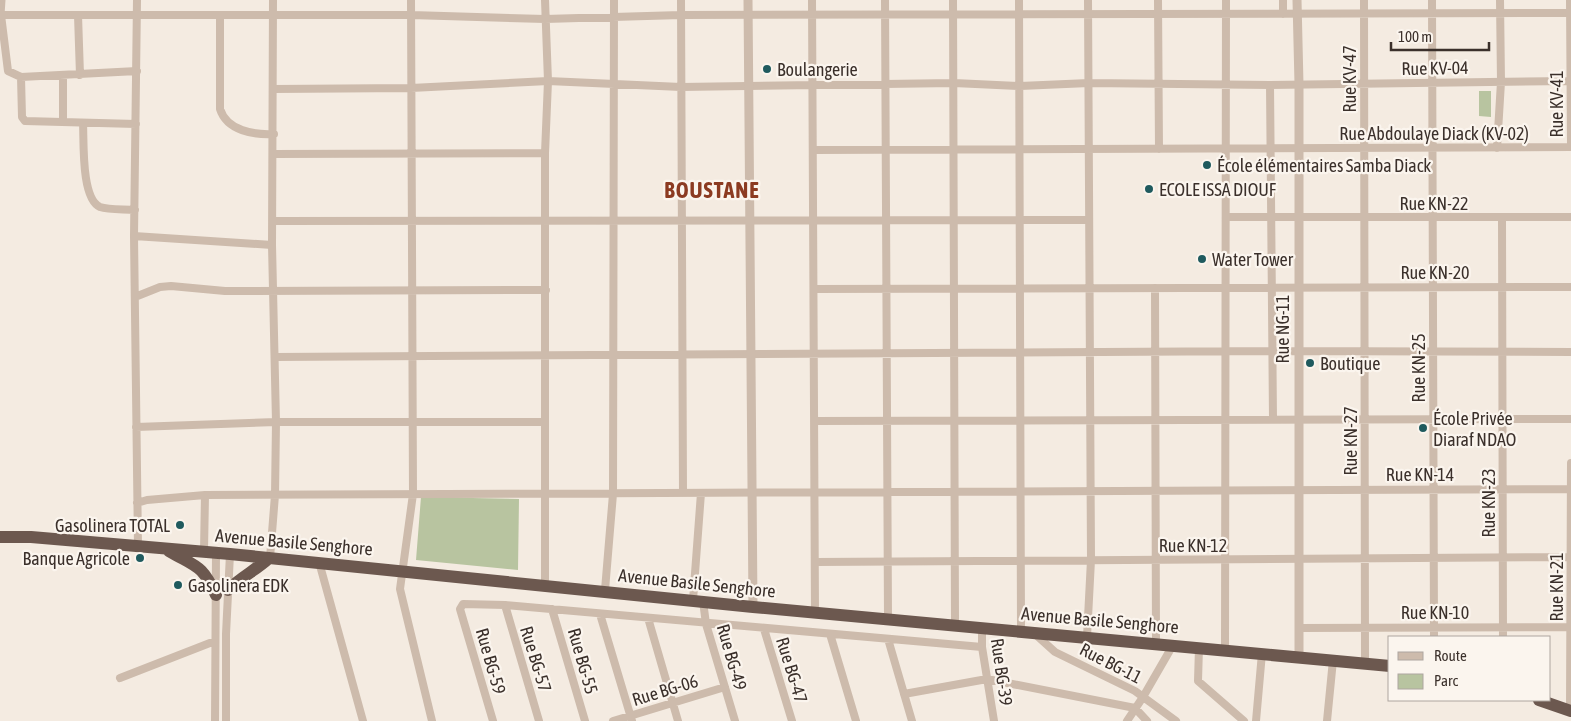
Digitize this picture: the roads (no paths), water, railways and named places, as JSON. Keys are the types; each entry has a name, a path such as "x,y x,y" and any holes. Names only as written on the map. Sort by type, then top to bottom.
{"highway":[{"name":"Avenue Basile Senghore","path":"0,537 8,539 31,537 319,562 605,590 753,607 955,624 1388,666"},
{"path":"165,548 199,567 209,579 216,595"},
{"path":"228,590 238,579 270,558"},
{"path":"1542,701 1571,711"}],"street":[{"path":"1,0 0,15 8,71 21,77 137,71"},
{"path":"136,0 137,71 134,236 138,546"},
{"path":"270,558 275,494 276,422 272,245 274,221 273,0"},
{"path":"411,0 414,494 401,570 400,590 432,721"},
{"path":"545,0 548,81 545,153 546,356 544,422 547,493 545,585"},
{"path":"605,590 613,494 615,355 614,0"},
{"path":"681,0 683,493"},
{"path":"748,0 754,492 753,607"},
{"path":"812,0 815,612"},
{"path":"885,0 888,618"},
{"path":"953,0 955,624"},
{"path":"1019,0 1022,561 1027,632"},
{"path":"1087,637 1091,560 1088,0"},
{"path":"1158,0 1159,149"},
{"path":"1225,650 1226,0"},
{"path":"1283,0 1283,14"},
{"name":"Rue NG-11","path":"1297,0 1299,84 1299,657"},
{"name":"Rue KV-47","path":"1364,0 1365,219"},
{"name":"Rue KN-25","path":"1432,0 1434,636"},
{"path":"1497,148 1501,82 1500,0"},
{"name":"Rue KV-41","path":"1570,0 1571,147"},
{"path":"0,15 411,15 545,19 748,14 1570,13"},
{"path":"78,15 80,75"},
{"path":"220,15 220,109 222,116 247,133 274,134"},
{"path":"63,76 63,122"},
{"path":"21,77 22,117 25,121 136,124"},
{"name":"Rue KV-04","path":"273,89 411,88 548,81 615,86 749,87 954,82 1020,86 1089,83 1270,85 1571,81"},
{"path":"1270,85 1273,419"},
{"path":"83,122 87,190 92,202 100,207 134,210"},
{"name":"Rue Abdoulaye Diack (KV-02)","path":"813,150 1571,147"},
{"path":"274,154 545,153"},
{"name":"Rue KN-22","path":"1226,217 1298,219 1571,218"},
{"name":"Rue KN-23","path":"1502,218 1503,636"},
{"name":"Rue KN-27","path":"1365,219 1366,663"},
{"path":"274,221 1090,220"},
{"path":"134,236 272,245"},
{"path":"135,297 160,287 171,286 225,291 546,290"},
{"name":"Rue KN-20","path":"814,289 1571,287"},
{"path":"1155,288 1156,644"},
{"path":"275,357 1226,353 1272,351 1571,352"},
{"path":"814,421 1571,419"},
{"path":"136,427 276,422 544,422"},
{"name":"Rue KN-21","path":"1571,463 1571,711"},
{"name":"Rue KN-14","path":"137,503 148,500 205,495 275,494 1571,489"},
{"name":"Rue BG-49","path":"701,493 698,601 735,721"},
{"path":"205,495 216,595 215,721"},
{"path":"226,721 230,554"},
{"name":"Rue KN-12","path":"816,562 1571,557"},
{"path":"319,562 362,721"},
{"name":"Rue BG-59","path":"493,721 460,609 462,604 505,605"},
{"path":"505,605 982,647"},
{"name":"Rue BG-57","path":"505,605 539,721"},
{"name":"Rue BG-55","path":"552,609 585,721"},
{"path":"600,614 631,718"},
{"path":"648,618 678,721"},
{"name":"Rue BG-39","path":"982,627 982,647 986,679 994,721"},
{"name":"Rue KN-10","path":"1299,628 1571,627"},
{"name":"Rue BG-47","path":"764,629 792,721"},
{"name":"Rue BG-11","path":"1027,632 1054,652 1143,697 1176,721"},
{"path":"830,634 856,721"},
{"path":"888,639 912,721"},
{"path":"120,678 216,641"},
{"path":"1127,721 1173,645"},
{"path":"1199,647 1198,681 1244,721"},
{"path":"1256,721 1262,653"},
{"path":"1328,721 1333,660"},
{"path":"904,694 986,679 1135,708 1147,721"},
{"name":"Rue BG-06","path":"613,721 631,718 725,687"}],"place":[{"name":"Boulangerie","path":"767,69"},
{"name":"École élémentaires Samba Diack","path":"1207,165"},
{"name":"ECOLE ISSA DIOUF","path":"1149,189"},
{"name":"Water Tower","path":"1202,259"},
{"name":"Boutique","path":"1310,363"},
{"name":"École Privée Diaraf NDAO","path":"1423,428"},
{"name":"Gasolinera TOTAL","path":"180,525"},
{"name":"Banque Agricole","path":"140,558"},
{"name":"Gasolinera EDK","path":"178,585"}],"district":[{"name":"BOUSTANE","path":"712,190"}]}
